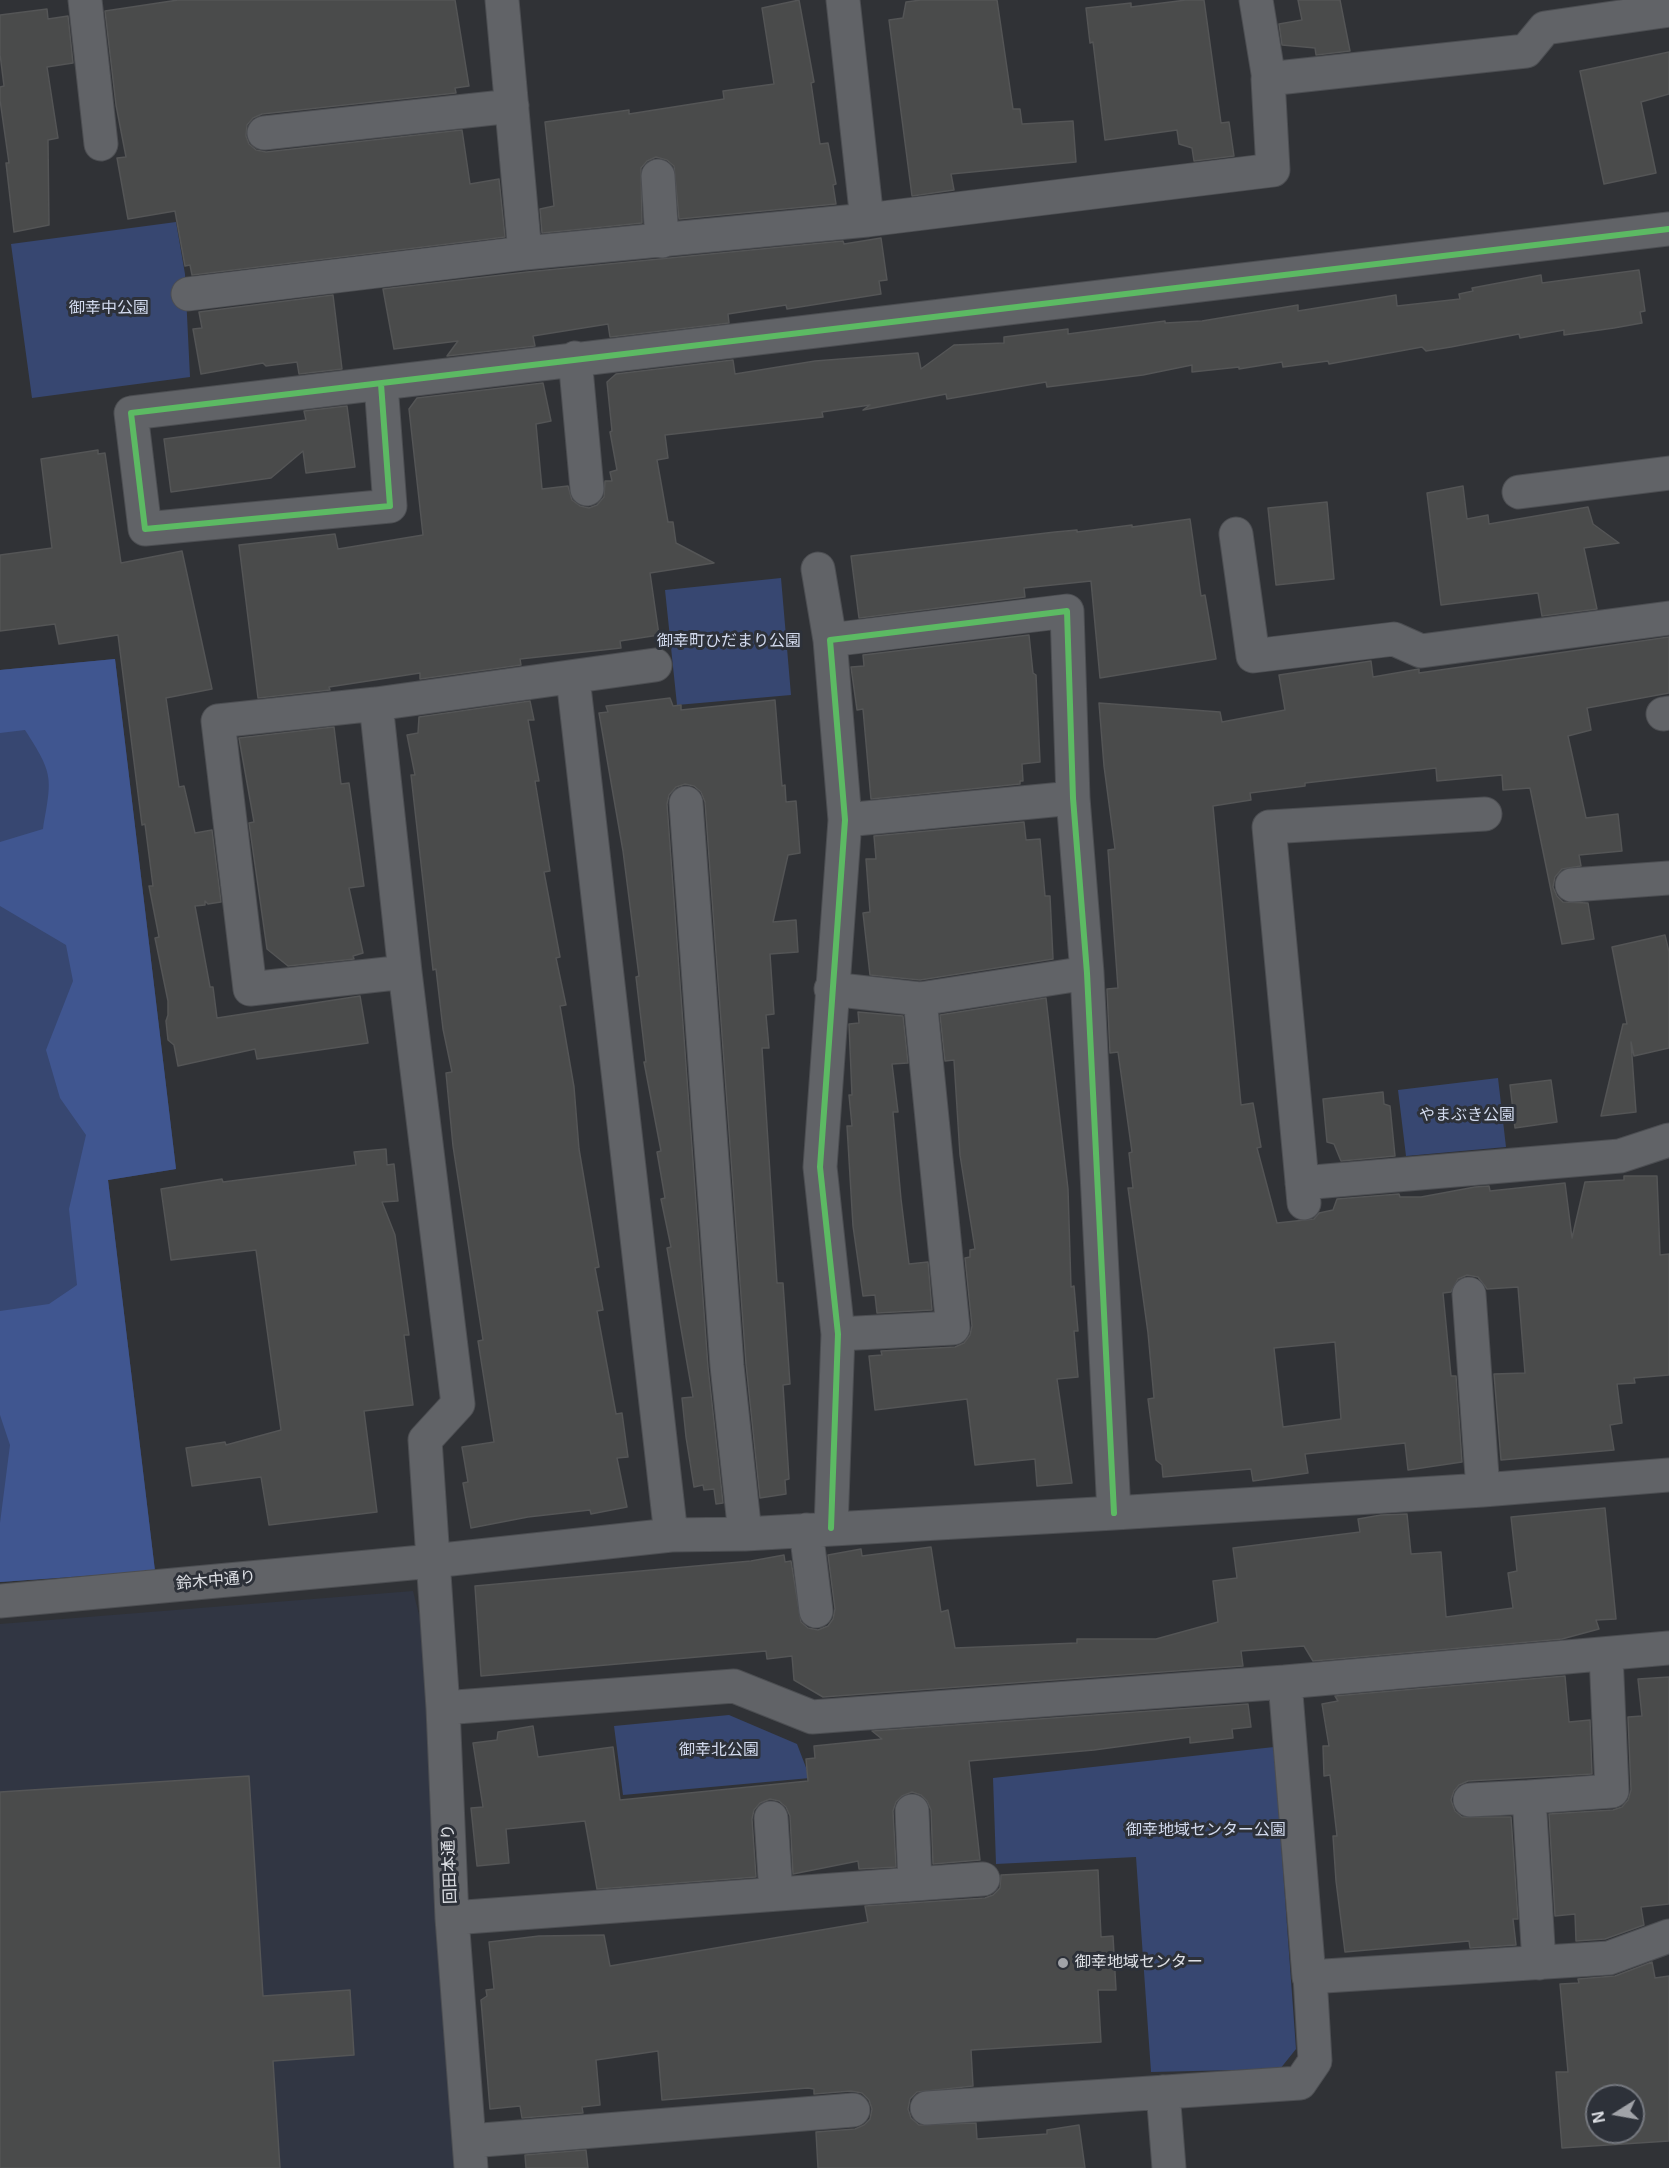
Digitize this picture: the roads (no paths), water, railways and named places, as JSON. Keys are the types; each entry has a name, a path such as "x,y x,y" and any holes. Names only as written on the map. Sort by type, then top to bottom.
{"street":[{"path":"86,0 101,144"},
{"path":"502,0 525,253"},
{"path":"843,0 867,220"},
{"path":"188,294 525,253 867,220 1273,170 1269,79 1256,0"},
{"path":"1269,79 1526,51 1545,28 1576,12 1669,10"},
{"path":"264,133 512,106"},
{"path":"658,176 662,241"},
{"path":"381,384 390,506 145,529 131,412 1669,230"},
{"path":"575,358 587,489"},
{"path":"1519,492 1669,473"},
{"path":"1236,534 1253,656 1394,639 1421,651 1669,618"},
{"path":"816,1611 819,1529 838,1335 820,1167 844,820 830,640 818,569"},
{"path":"830,640 1067,611 1072,798 1087,973 1114,1513"},
{"path":"405,972 250,989 218,721 375,704 655,665"},
{"path":"573,678 671,1535"},
{"name":"回田本通り","path":"375,704 458,1404 425,1440 443,1708 452,1918 470,2154"},
{"path":"844,820 1072,798"},
{"path":"686,803 727,1366 745,1534"},
{"path":"1485,814 1269,826 1303,1193 1620,1156 1669,1140"},
{"path":"1572,885 1669,878"},
{"path":"831,989 920,999 1087,973"},
{"path":"838,1335 953,1328 920,999"},
{"path":"1469,1294 1483,1490"},
{"name":"鈴木中通り","path":"0,1601 433,1561 671,1535 745,1534 1114,1513 1483,1490 1669,1475"},
{"path":"443,1708 734,1686 812,1716 1285,1682 1669,1648"},
{"path":"1470,1800 1612,1791 1606,1654"},
{"path":"927,2108 1300,2083 1315,2061 1285,1682"},
{"path":"1529,1797 1539,1963"},
{"path":"912,1811 915,1884"},
{"path":"771,1818 776,1894"},
{"path":"452,1918 983,1879"},
{"path":"1310,1976 1609,1958 1669,1936"},
{"path":"1164,2092 1169,2168"},
{"path":"470,2154 853,2110"}],"place":[{"name":"御幸地域センター","path":"1063,1963"}],"park label":[{"name":"御幸中公園","path":"109,309"},
{"name":"御幸町ひだまり公園","path":"729,642"},
{"name":"やまぶき公園","path":"1467,1116"},
{"name":"御幸北公園","path":"719,1751"},
{"name":"御幸地域センター公園","path":"1206,1831"}]}
